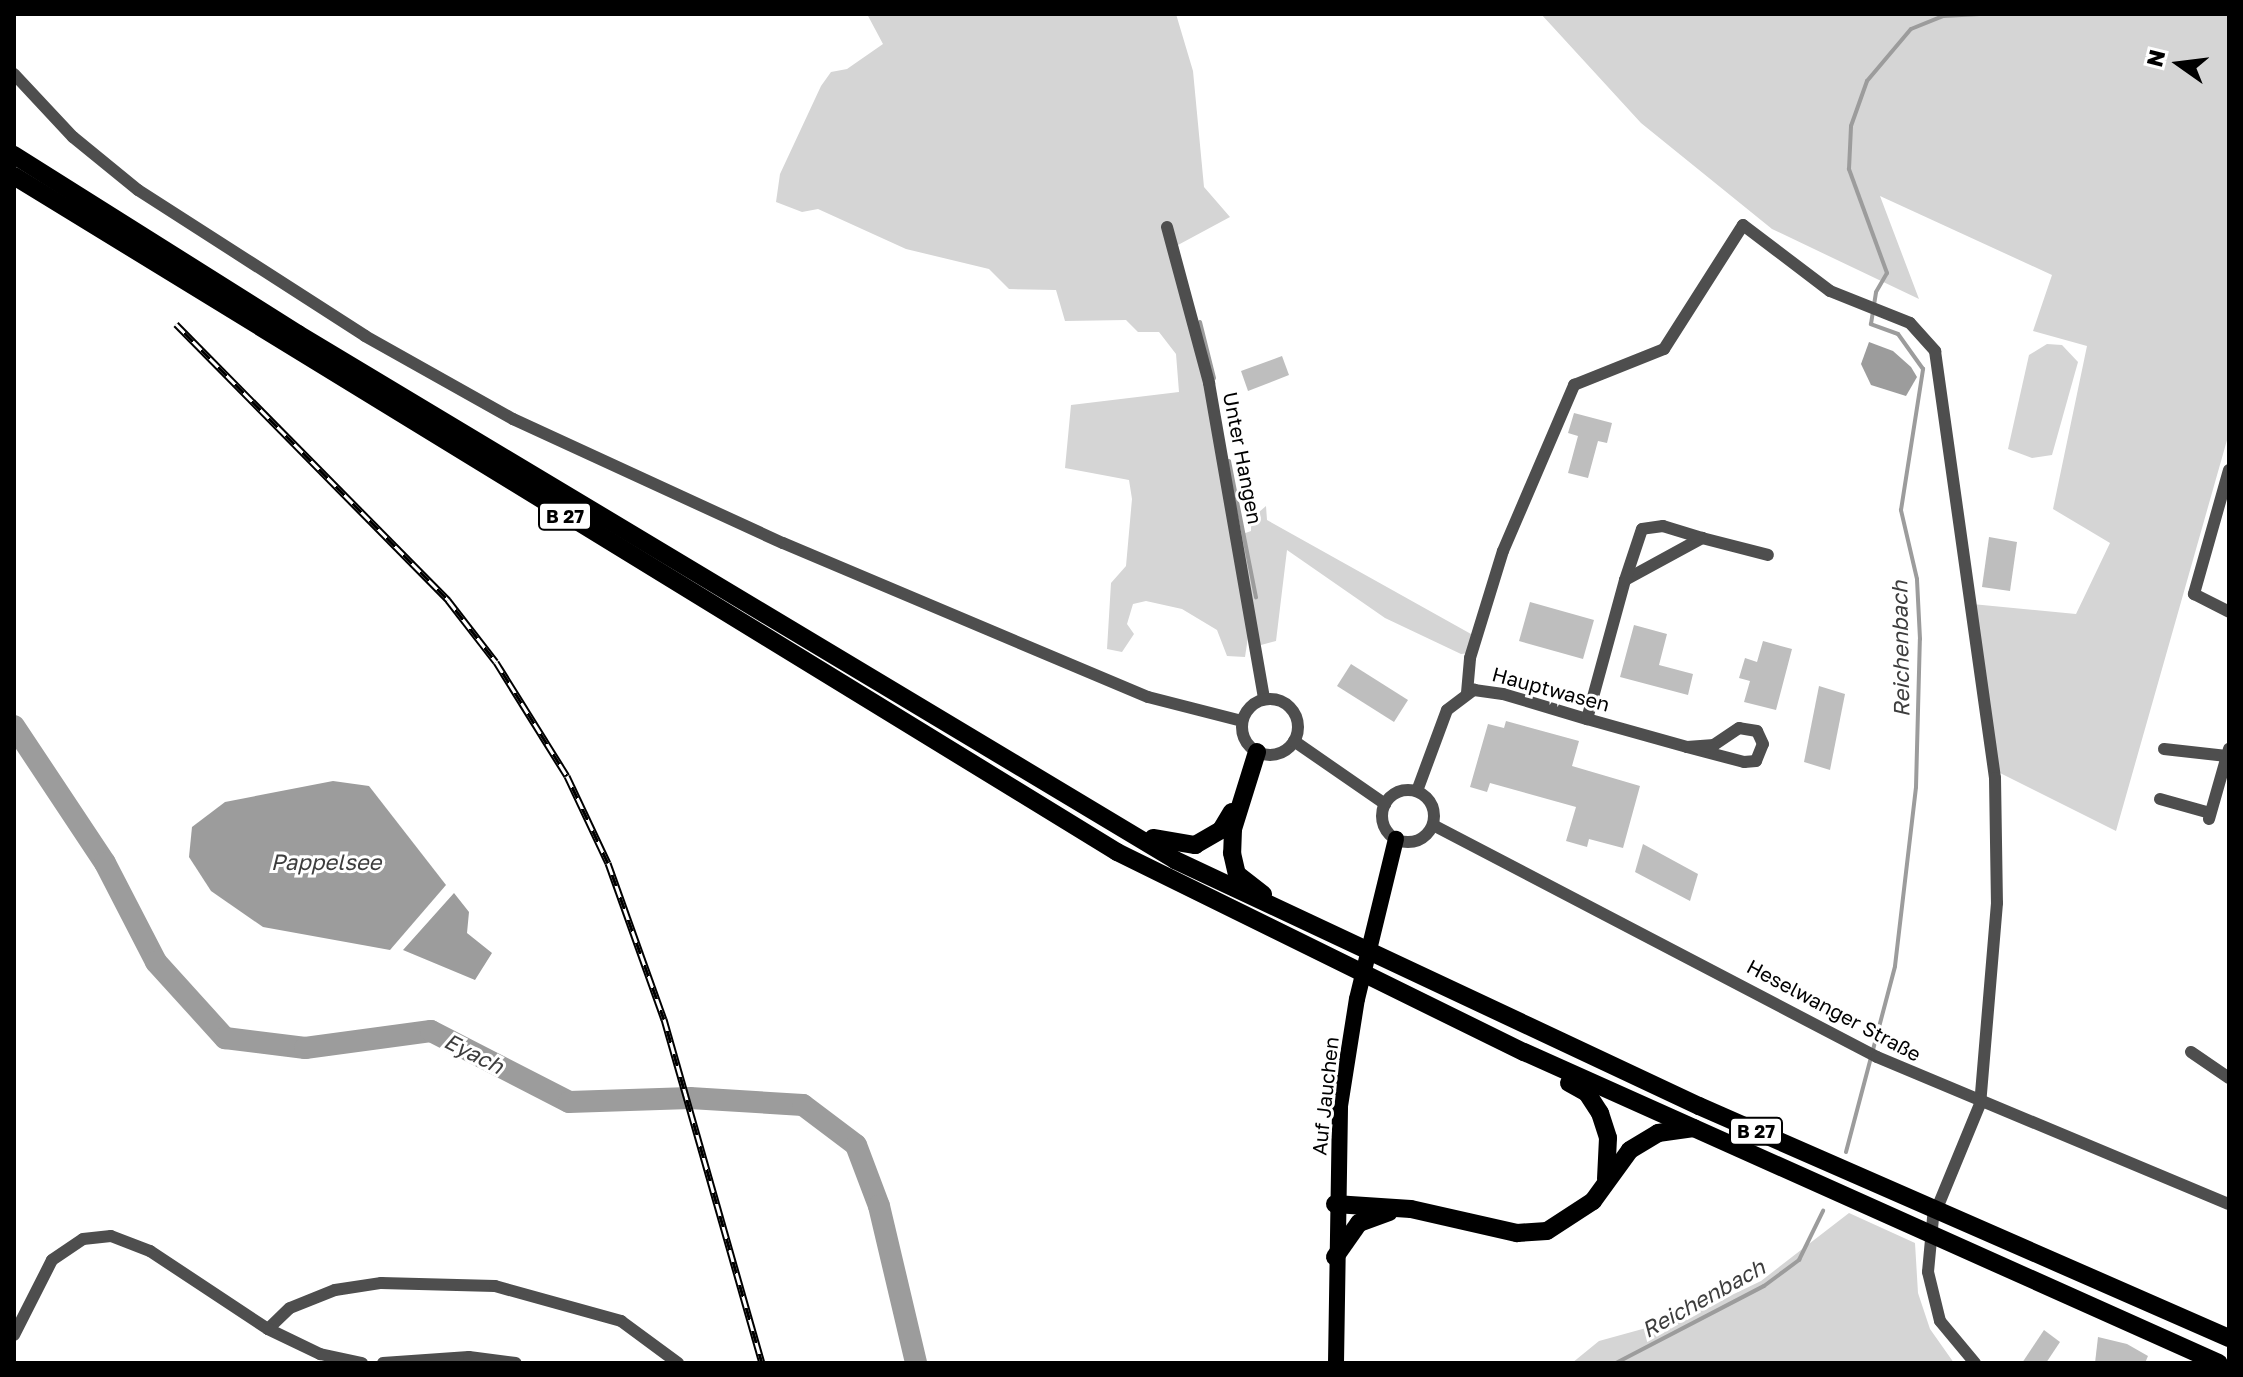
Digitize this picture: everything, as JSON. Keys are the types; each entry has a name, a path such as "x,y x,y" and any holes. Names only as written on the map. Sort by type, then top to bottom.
{"highway":[{"name":"B 27","path":"14,155 298,334 1100,816 1311,928 2229,1338"},
{"name":"B 27","path":"14,176 1117,852 1524,1052 2219,1363"},
{"path":"1257,752 1233,829 1237,874 1311,928"},
{"path":"1100,816 1169,845 1195,845 1221,830 1242,796"},
{"path":"1524,1052 1587,1093 1600,1113 1608,1138 1606,1179"},
{"path":"1335,1204 1411,1209 1517,1233 1547,1231 1583,1210 1630,1150 1658,1133 1694,1128"},
{"path":"1335,1257 1359,1223 1411,1209"}],"main road":[{"name":"Auf Jauchen","path":"1336,1363 1335,1204 1340,1106 1357,999 1396,839"}],"street":[{"path":"14,74 73,137 138,190 376,343 513,419 783,543 1148,697 1242,721"},
{"path":"1467,693 1470,658 1503,551 1541,449 1574,385 1664,349 1743,225 1830,291 1910,323 1935,351 1995,778 1997,903 1980,1104 1928,1244 1940,1321 1975,1363"},
{"name":"Unter Hangen","path":"1167,227 1209,383 1264,699"},
{"path":"2229,470 2197,576 2197,598 2229,612"},
{"path":"1587,719 1642,529 1663,526 1768,555"},
{"path":"1625,580 1702,538"},
{"name":"Hauptwasen","path":"1417,791 1447,710 1467,693 1503,694 1587,719 1687,747 1744,762 1756,761 1763,744 1757,731 1746,727 1714,745 1687,747"},
{"path":"1264,699 1290,707 1298,723 1294,741 1282,753 1257,752 1244,739 1242,721 1264,699"},
{"path":"1294,741 1385,804"},
{"path":"2160,799 2210,816 2228,753 2164,749"},
{"path":"1397,791 1417,791 1433,806 1433,825 1419,840 1396,839 1383,823 1385,804 1397,791"},
{"name":"Heselwanger Straße","path":"1433,825 1877,1057 1980,1104 2229,1204"},
{"path":"2191,1052 2229,1078"},
{"path":"14,1335 52,1260 98,1235 150,1251 268,1329 346,1362 362,1363"},
{"path":"268,1329 290,1308 335,1290 381,1283 495,1286 621,1321 678,1363"},
{"path":"383,1363 469,1357 516,1363"}],"shaded area":[{"path":"867,14 1176,14 1193,71 1204,187 1230,217 1178,245 1237,536 1251,531 1251,519 1266,506 1267,520 1471,634 1470,653 1461,654 1385,618 1287,550 1276,641 1261,645 1248,637 1245,657 1227,656 1217,630 1182,609 1146,601 1133,604 1127,624 1134,634 1122,652 1107,649 1111,583 1126,566 1132,499 1129,480 1065,468 1071,405 1179,392 1176,354 1159,332 1138,332 1126,320 1065,321 1056,290 1009,289 989,269 906,249 818,209 802,212 776,202 780,174 821,86 831,72 847,69 883,44"},
{"path":"1541,14 2229,14 2229,433 2116,831 1998,772 1972,604 2076,614 2110,543 2053,509 2087,346 2033,331 2052,275 1880,196 1919,299 1772,229 1641,123"},
{"path":"2047,344 2062,345 2078,362 2052,455 2032,458 2008,449 2029,355"},
{"path":"1849,1213 1915,1243 1918,1293 1930,1329 1954,1363 1572,1363 1599,1341 1686,1317 1761,1281"}],"water":[{"path":"1869,342 1893,351 1911,367 1917,377 1906,396 1871,385 1861,364"},
{"name":"Pappelsee","path":"333,781 369,786 446,885 390,950 263,927 211,891 189,857 192,827 225,802"},
{"path":"454,893 469,912 467,933 492,953 475,980 403,950"}],"building":[{"path":"1282,356 1289,375 1248,391 1241,371"},
{"path":"1574,413 1612,423 1607,443 1598,441 1588,478 1568,473 1578,436 1568,433"},
{"path":"1989,537 2017,542 2010,591 1982,587"},
{"path":"1530,602 1594,620 1583,659 1519,641"},
{"path":"1634,625 1667,634 1659,665 1693,674 1688,695 1620,677"},
{"path":"1763,641 1792,649 1776,710 1744,702 1750,681 1739,678 1745,658 1757,662"},
{"path":"1351,664 1408,700 1394,722 1337,686"},
{"path":"1819,686 1845,694 1830,770 1804,762"},
{"path":"1506,721 1579,741 1572,766 1640,786 1623,848 1589,839 1587,847 1566,841 1576,807 1490,783 1487,792 1470,787 1488,724 1504,728"},
{"path":"1643,844 1698,874 1690,901 1635,872"},
{"path":"2044,1330 2060,1342 2046,1363 2022,1363"},
{"path":"2098,1337 2127,1344 2148,1356 2145,1363 2095,1363"}],"waterway":[{"name":"Reichenbach","path":"1846,1152 1895,966 1916,787 1920,639 1917,579 1901,510 1923,369 1898,334 1871,324 1876,292 1887,273 1849,169 1851,126 1867,81 1911,29 1943,16 1980,14"},
{"path":"1200,322 1214,378"},
{"path":"1229,461 1256,597"},
{"name":"Eyach","path":"14,726 105,863 156,962 225,1038 305,1048 431,1031 569,1102 690,1098 803,1105 856,1145 879,1206 916,1363"},
{"name":"Reichenbach","path":"1616,1363 1764,1286 1799,1260 1823,1211"}],"railway":[{"path":"176,324 448,600 496,662 567,776 608,863 664,1019 762,1363"}]}
